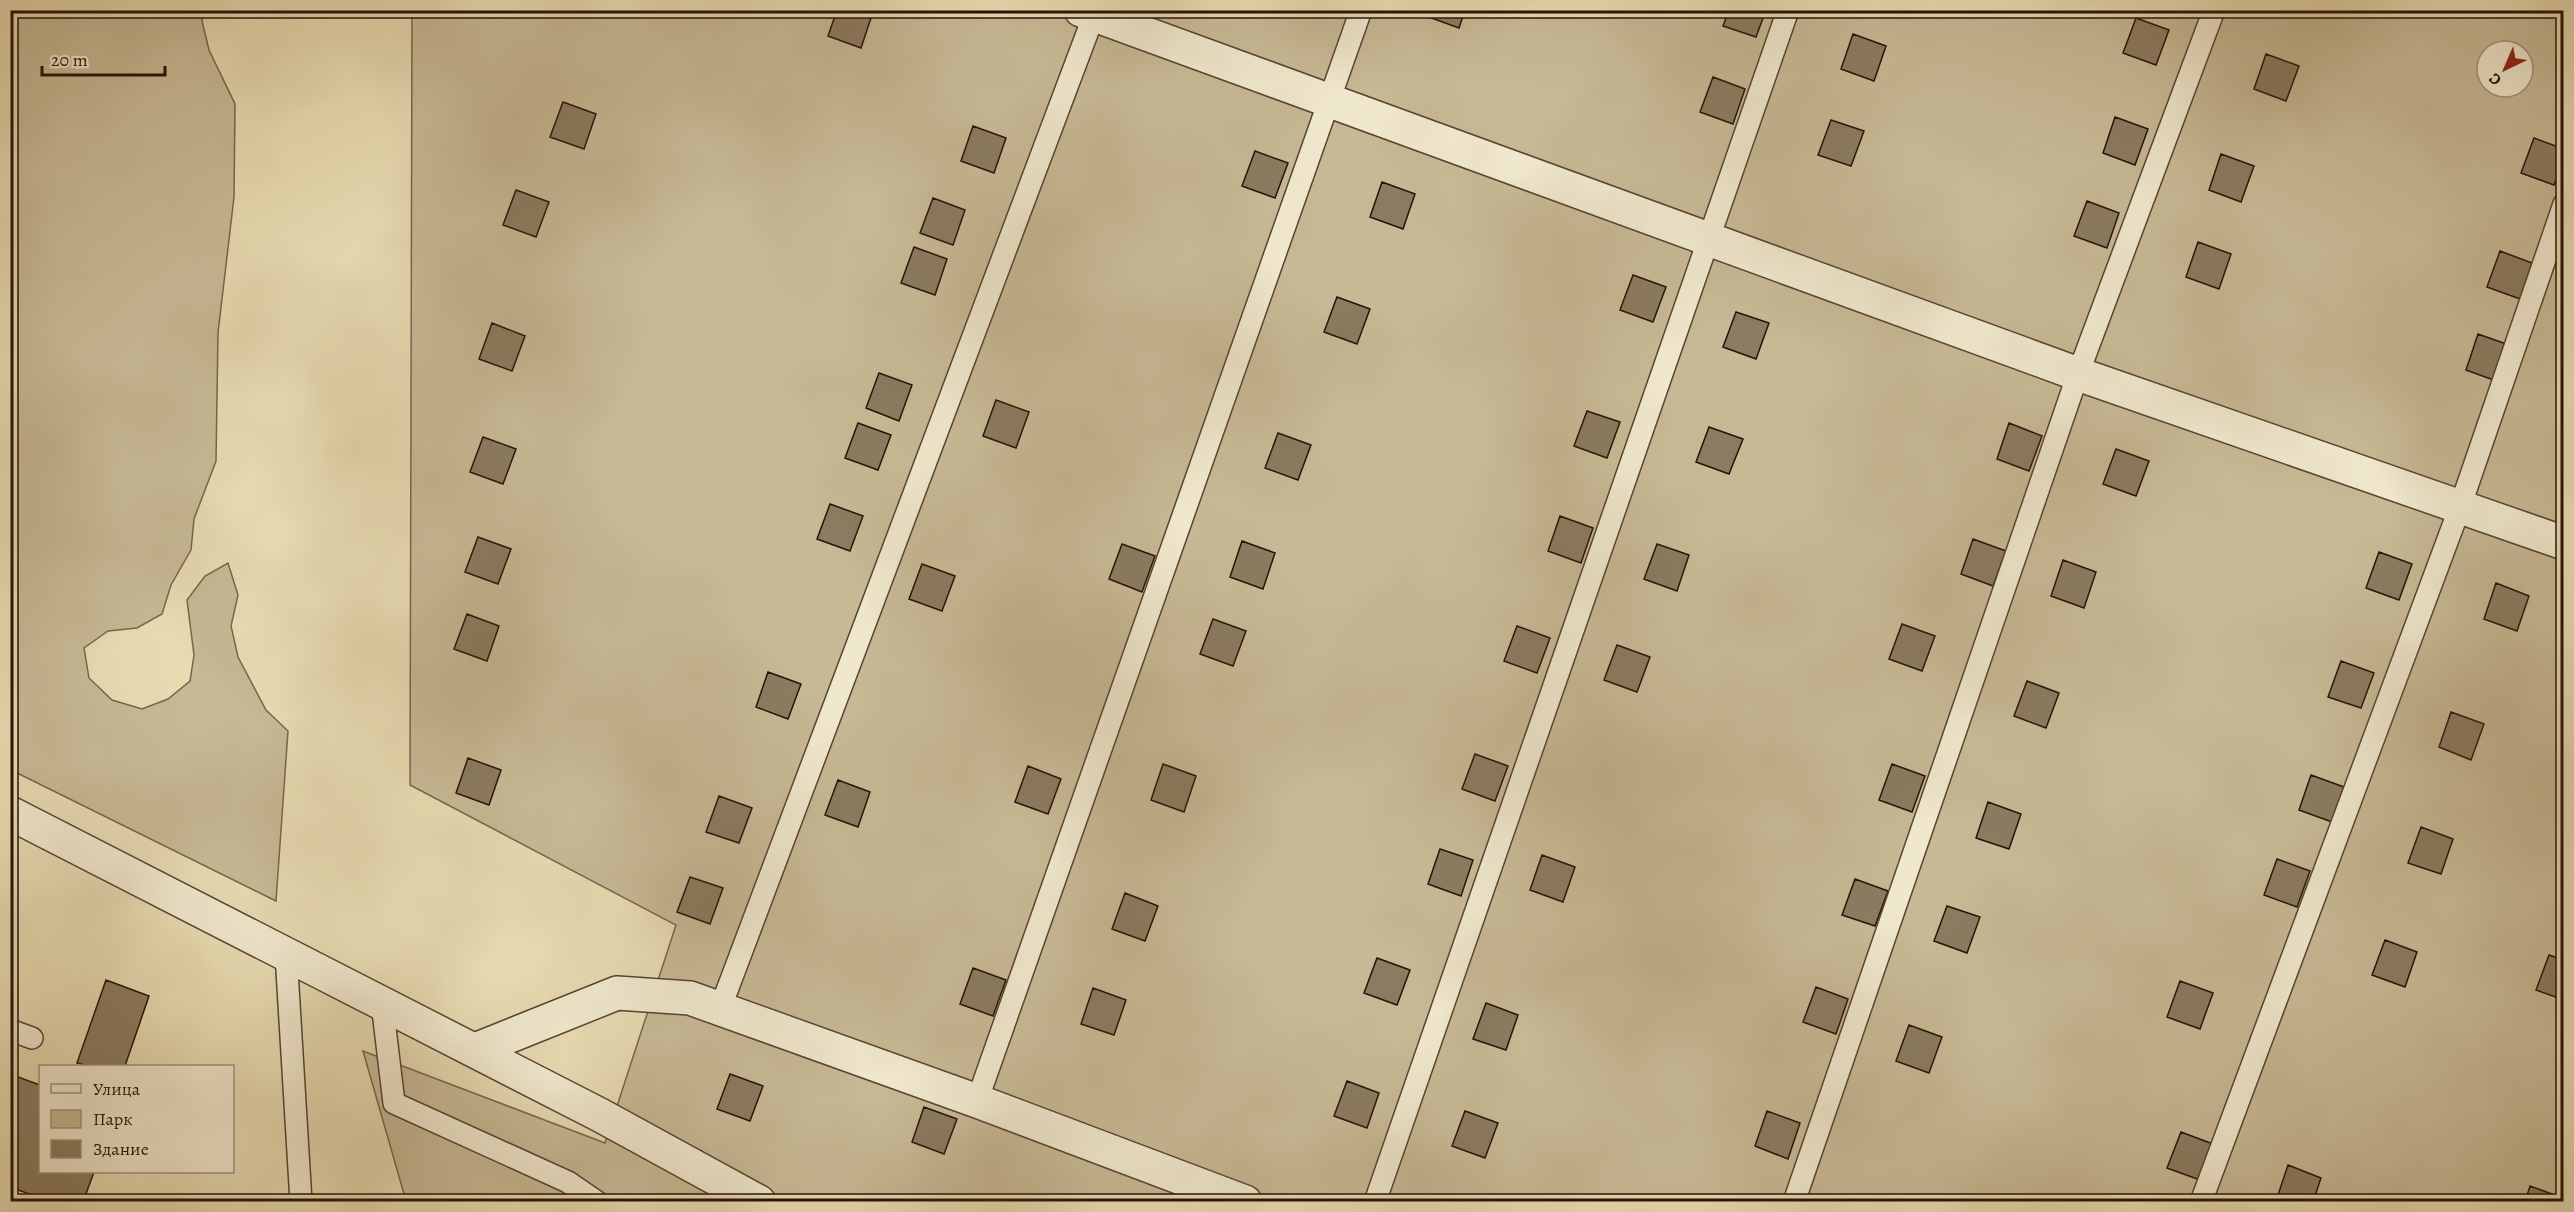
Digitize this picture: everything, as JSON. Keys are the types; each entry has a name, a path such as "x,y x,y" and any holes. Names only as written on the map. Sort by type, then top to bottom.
{"street":[{"path":"1087,13 2079,374 2564,543"},
{"path":"10,813 475,1050 759,1202"},
{"path":"475,1050 617,993 690,998 977,1101 1245,1202"}],"lane":[{"path":"977,1101 1361,10"},
{"path":"1375,1202 1788,10"},
{"path":"1794,1202 2079,374 2214,10"},
{"path":"720,1009 1087,13"},
{"path":"2201,1202 2460,507 2564,204"},
{"path":"286,954 300,1202"},
{"path":"382,1003 394,1103 568,1182 597,1202"},
{"path":"10,1030 32,1038"}],"green space":[{"path":"10,11 204,11 202,21 209,50 235,104 234,197 218,333 216,461 194,519 191,550 171,585 162,614 137,628 108,631 84,648 89,678 112,700 142,709 168,699 190,681 194,655 187,600 205,576 228,563 238,595 231,626 238,657 266,710 288,731 276,901 11,770"},
{"path":"412,11 2563,11 2563,1201 406,1201 363,1051 605,1143 676,925 410,785"}],"building":[{"path":"837,10 873,12 861,48 828,36"},
{"path":"1428,10 1465,10 1459,28 1426,16"},
{"path":"1729,10 1766,10 1756,37 1723,26"},
{"path":"2136,18 2169,30 2156,65 2123,53"},
{"path":"1853,34 1886,46 1874,81 1841,69"},
{"path":"2266,54 2299,66 2286,101 2254,89"},
{"path":"1713,77 1745,89 1733,124 1700,112"},
{"path":"563,102 596,114 584,149 550,137"},
{"path":"2115,117 2148,129 2135,165 2103,153"},
{"path":"1831,120 1864,131 1851,166 1818,155"},
{"path":"973,126 1006,138 994,173 961,161"},
{"path":"2534,138 2564,149 2564,159 2554,185 2521,173"},
{"path":"1255,151 1288,163 1275,198 1242,186"},
{"path":"2221,154 2254,166 2241,202 2209,190"},
{"path":"1382,182 1415,194 1403,229 1370,217"},
{"path":"516,190 549,202 536,237 503,225"},
{"path":"933,198 965,210 953,245 920,233"},
{"path":"2087,201 2119,213 2107,248 2074,236"},
{"path":"2198,242 2231,254 2219,289 2186,277"},
{"path":"914,247 947,259 935,295 901,283"},
{"path":"2500,251 2532,263 2520,299 2487,287"},
{"path":"1633,275 1666,287 1653,322 1620,310"},
{"path":"1337,297 1370,309 1357,344 1324,332"},
{"path":"1736,312 1769,323 1756,359 1723,347"},
{"path":"492,323 525,336 512,371 479,359"},
{"path":"2478,334 2512,346 2499,382 2466,370"},
{"path":"879,373 912,385 899,421 866,408"},
{"path":"996,400 1029,412 1016,448 983,436"},
{"path":"1587,411 1620,422 1607,458 1574,446"},
{"path":"858,423 891,435 878,470 845,458"},
{"path":"2009,423 2042,436 2029,471 1997,459"},
{"path":"1709,427 1743,439 1729,474 1696,462"},
{"path":"1278,433 1311,445 1298,480 1265,468"},
{"path":"483,437 516,449 503,484 470,472"},
{"path":"2116,449 2149,461 2136,496 2103,484"},
{"path":"830,504 863,516 850,551 817,539"},
{"path":"1560,516 1593,528 1581,563 1548,551"},
{"path":"478,537 511,549 498,584 465,572"},
{"path":"1973,539 2006,551 1993,586 1961,574"},
{"path":"1242,541 1275,553 1263,589 1230,577"},
{"path":"1122,544 1155,556 1142,592 1109,579"},
{"path":"1657,544 1689,555 1677,591 1644,579"},
{"path":"2379,552 2412,564 2399,600 2366,588"},
{"path":"2063,560 2096,572 2084,608 2051,596"},
{"path":"922,564 955,576 942,611 909,599"},
{"path":"2496,583 2529,596 2517,631 2484,619"},
{"path":"467,614 499,626 487,661 454,649"},
{"path":"1213,619 1246,631 1233,666 1200,654"},
{"path":"1902,624 1935,636 1922,671 1889,659"},
{"path":"1517,626 1550,638 1537,673 1504,661"},
{"path":"1617,645 1650,657 1637,692 1604,680"},
{"path":"2341,661 2374,673 2361,708 2328,697"},
{"path":"768,672 801,684 788,719 756,707"},
{"path":"2027,681 2059,693 2046,728 2014,716"},
{"path":"2451,712 2484,724 2471,760 2439,747"},
{"path":"1475,754 1508,766 1495,801 1462,789"},
{"path":"468,758 501,770 489,805 456,793"},
{"path":"1163,764 1196,776 1184,812 1151,800"},
{"path":"1892,764 1925,776 1912,812 1879,800"},
{"path":"1028,766 1061,779 1048,814 1015,802"},
{"path":"2311,775 2344,787 2332,822 2299,810"},
{"path":"838,780 870,792 858,827 825,815"},
{"path":"719,796 752,808 739,843 706,832"},
{"path":"1988,802 2021,814 2009,849 1976,838"},
{"path":"2421,827 2453,839 2441,874 2408,863"},
{"path":"1440,849 1473,860 1461,896 1428,884"},
{"path":"1542,855 1575,867 1563,902 1530,890"},
{"path":"2277,859 2310,871 2297,907 2264,895"},
{"path":"690,877 723,888 710,924 677,912"},
{"path":"1855,879 1888,891 1875,926 1842,915"},
{"path":"1125,893 1158,906 1145,941 1112,929"},
{"path":"1947,906 1980,917 1967,953 1934,941"},
{"path":"2385,940 2417,952 2405,987 2372,975"},
{"path":"2549,955 2564,960 2564,1000 2536,990"},
{"path":"1377,958 1410,970 1397,1005 1364,993"},
{"path":"973,968 1006,980 993,1016 960,1004"},
{"path":"106,980 149,996 125,1065 77,1063"},
{"path":"2180,981 2213,993 2200,1029 2167,1017"},
{"path":"1816,987 1848,999 1836,1034 1803,1022"},
{"path":"1093,988 1126,1000 1114,1035 1081,1024"},
{"path":"1486,1003 1518,1015 1506,1050 1473,1039"},
{"path":"1909,1025 1942,1037 1929,1073 1896,1061"},
{"path":"10,1074 39,1085 39,1173 94,1173 83,1202 51,1202 10,1187"},
{"path":"730,1074 763,1086 750,1121 717,1109"},
{"path":"1347,1081 1379,1093 1367,1128 1334,1116"},
{"path":"924,1107 957,1119 944,1154 912,1142"},
{"path":"1465,1111 1498,1123 1485,1158 1452,1146"},
{"path":"1767,1111 1800,1123 1788,1159 1755,1146"},
{"path":"2181,1132 2213,1144 2200,1180 2167,1168"},
{"path":"2288,1165 2321,1178 2313,1202 2276,1201"},
{"path":"2530,1186 2563,1198 2562,1202 2525,1202"}]}
